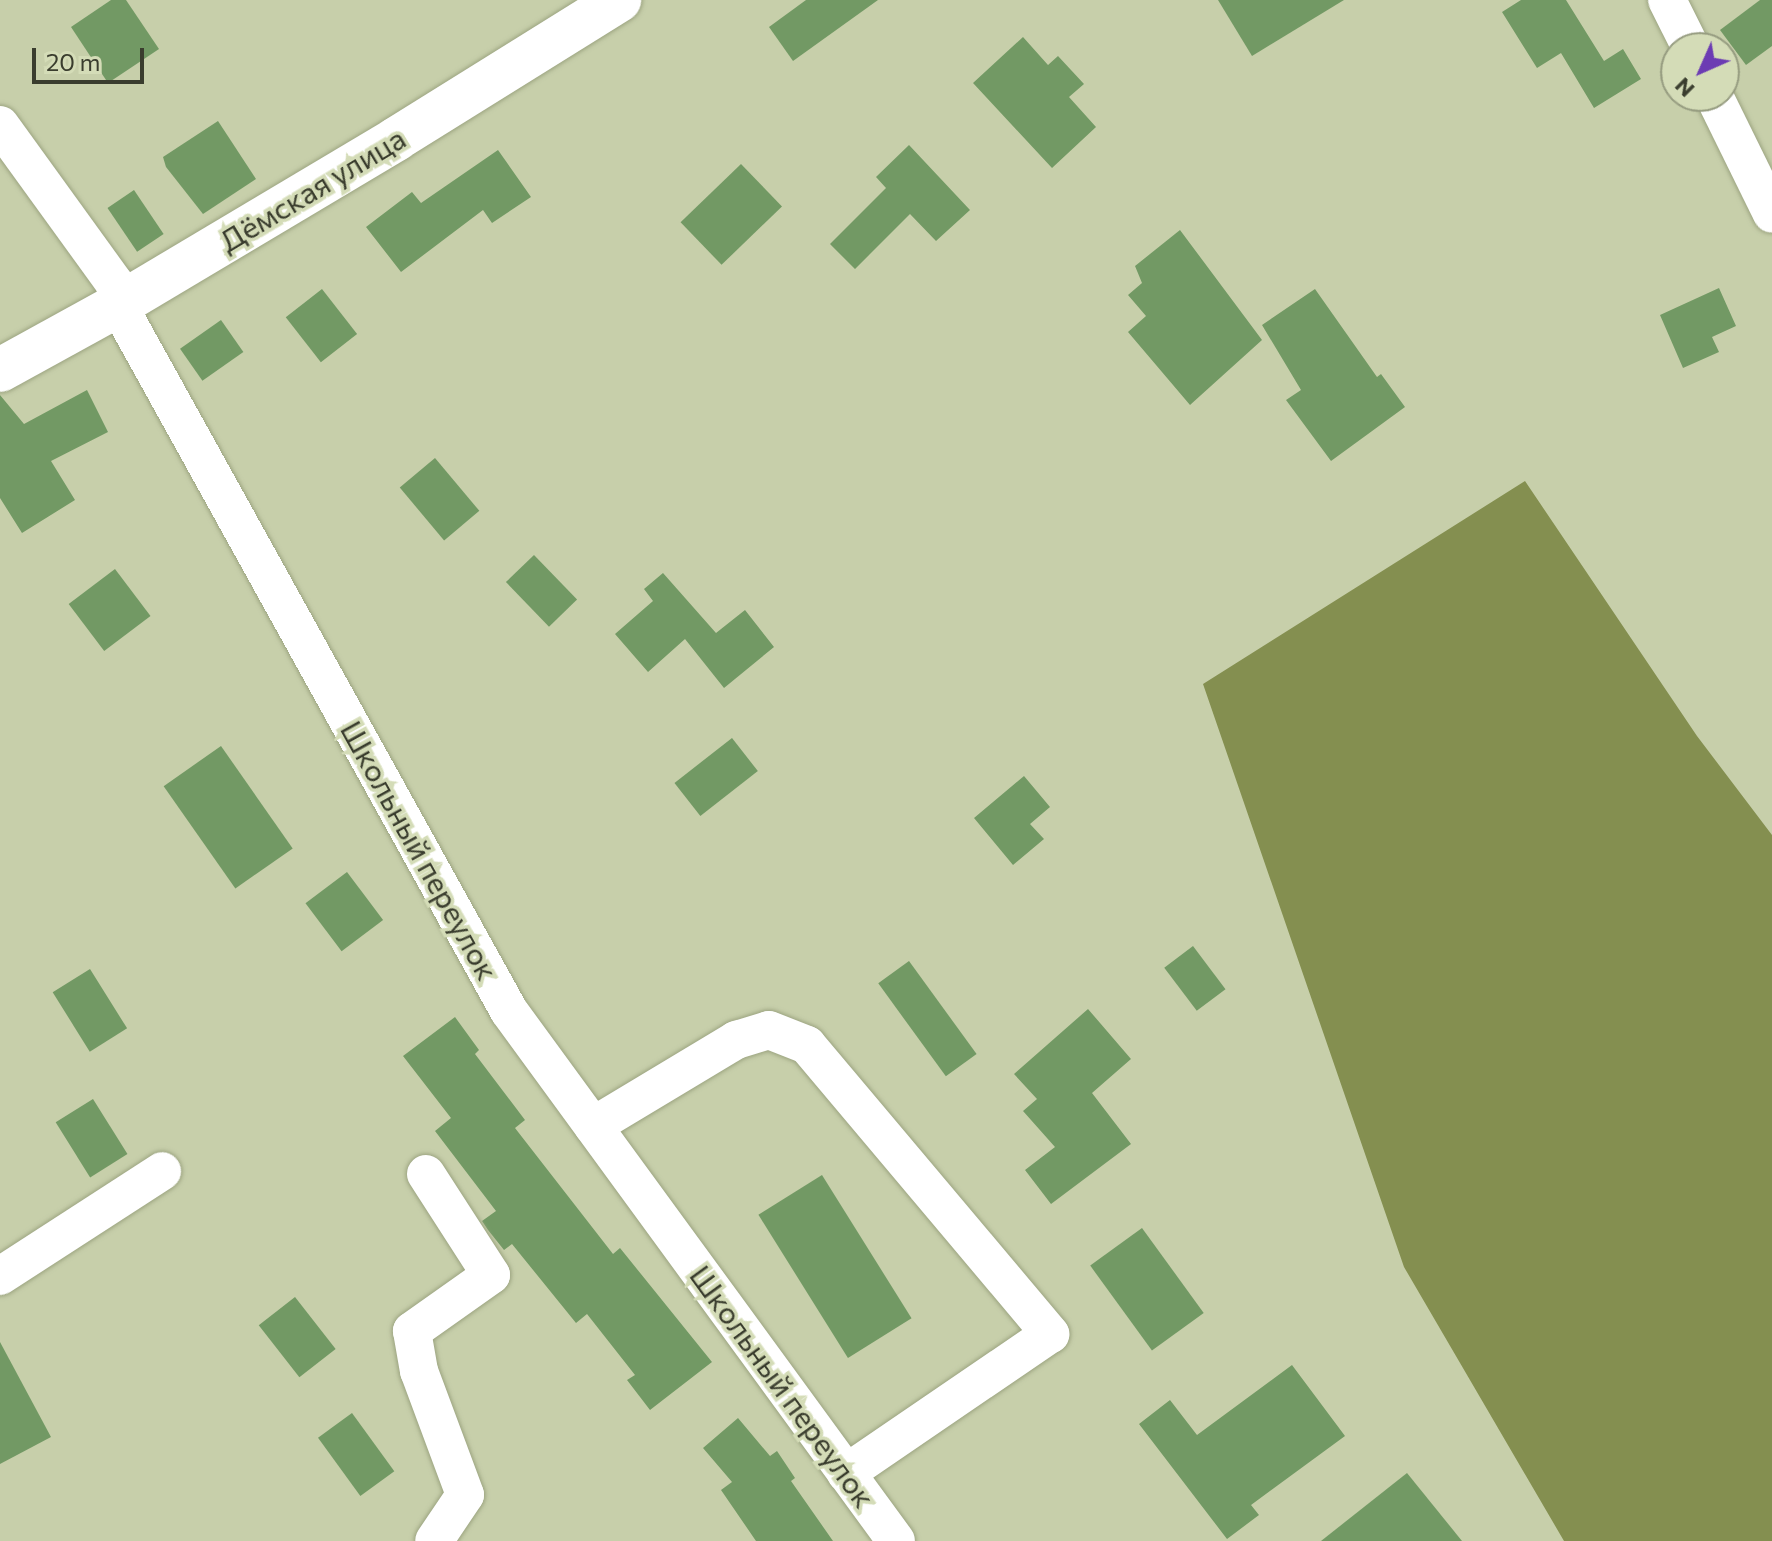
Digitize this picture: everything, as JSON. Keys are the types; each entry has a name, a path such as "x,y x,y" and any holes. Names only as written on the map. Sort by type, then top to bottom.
{"street":[{"name":"Дёмская улица","path":"0,370 118,305 396,139 619,0"},
{"path":"1667,0 1683,32"},
{"path":"1722,112 1770,205"},
{"name":"Школьный переулок","path":"0,125 115,284 118,305 509,1011 896,1541"},
{"path":"593,1126 736,1040 769,1030 807,1045 1050,1334 846,1473"},
{"path":"0,1276 162,1171"},
{"path":"426,1174 491,1275 412,1331 419,1371 465,1495 434,1541"}],"green space":[{"path":"1525,481 1697,736 1772,835 1772,1541 1564,1541 1404,1267 1203,684"}],"building":[{"path":"111,0 126,0 159,49 108,83 71,27"},
{"path":"806,0 878,0 793,61 769,27"},
{"path":"1218,0 1344,0 1252,56"},
{"path":"1521,0 1566,0 1604,61 1623,49 1641,79 1594,108 1561,53 1537,68 1502,12"},
{"path":"1760,0 1772,0 1772,46 1746,65 1740,57 1740,32 1720,30"},
{"path":"1023,37 1048,65 1058,56 1084,84 1069,97 1096,127 1052,168 973,83"},
{"path":"218,121 256,179 203,214 166,167 163,157"},
{"path":"909,145 970,210 936,241 910,214 855,269 830,244 886,188 876,177"},
{"path":"498,150 531,197 492,223 483,210 401,272 366,227 412,192 421,203"},
{"path":"741,164 782,206 722,265 681,222"},
{"path":"134,190 164,234 137,252 107,208"},
{"path":"1180,230 1262,340 1190,405 1128,332 1146,316 1128,295 1142,283 1135,266"},
{"path":"1719,288 1736,326 1712,337 1719,352 1683,368 1660,315"},
{"path":"322,289 357,334 321,362 286,317"},
{"path":"1315,289 1377,377 1381,374 1405,407 1331,461 1286,400 1301,390 1262,325"},
{"path":"221,320 243,352 202,381 180,349"},
{"path":"87,390 108,432 51,461 75,500 22,533 0,498 0,395 24,424"},
{"path":"435,458 479,511 444,540 400,488"},
{"path":"534,555 577,600 549,627 506,582"},
{"path":"115,569 151,616 104,651 69,604"},
{"path":"663,573 716,633 745,610 774,647 724,688 685,639 648,672 615,634 653,601 644,589"},
{"path":"732,738 758,771 700,816 674,783"},
{"path":"221,746 293,848 235,889 164,786"},
{"path":"1024,776 1050,807 1030,824 1044,839 1013,865 974,818"},
{"path":"347,872 383,920 342,951 305,903"},
{"path":"1193,946 1225,989 1197,1011 1164,968"},
{"path":"909,961 977,1054 946,1076 878,983"},
{"path":"90,969 127,1028 90,1052 53,992"},
{"path":"1088,1009 1131,1059 1092,1093 1131,1144 1051,1204 1025,1170 1055,1147 1023,1111 1037,1099 1014,1074"},
{"path":"455,1017 479,1050 475,1054 525,1120 515,1128 613,1254 620,1248 712,1362 650,1410 627,1380 635,1375 587,1314 576,1323 512,1244 504,1250 488,1230 482,1221 496,1211 435,1131 451,1118 403,1056"},
{"path":"93,1099 127,1154 90,1177 56,1122"},
{"path":"822,1175 912,1318 848,1358 758,1215"},
{"path":"1142,1228 1204,1313 1152,1351 1090,1266"},
{"path":"295,1297 336,1349 299,1377 259,1325"},
{"path":"0,1342 51,1437 0,1464"},
{"path":"1292,1365 1345,1436 1251,1505 1259,1515 1227,1539 1139,1424 1170,1400 1197,1435"},
{"path":"352,1413 394,1471 360,1496 318,1438"},
{"path":"738,1418 770,1456 777,1451 795,1478 791,1481 833,1541 756,1541 721,1490 732,1482 703,1448"},
{"path":"1407,1473 1462,1541 1321,1541"}]}
